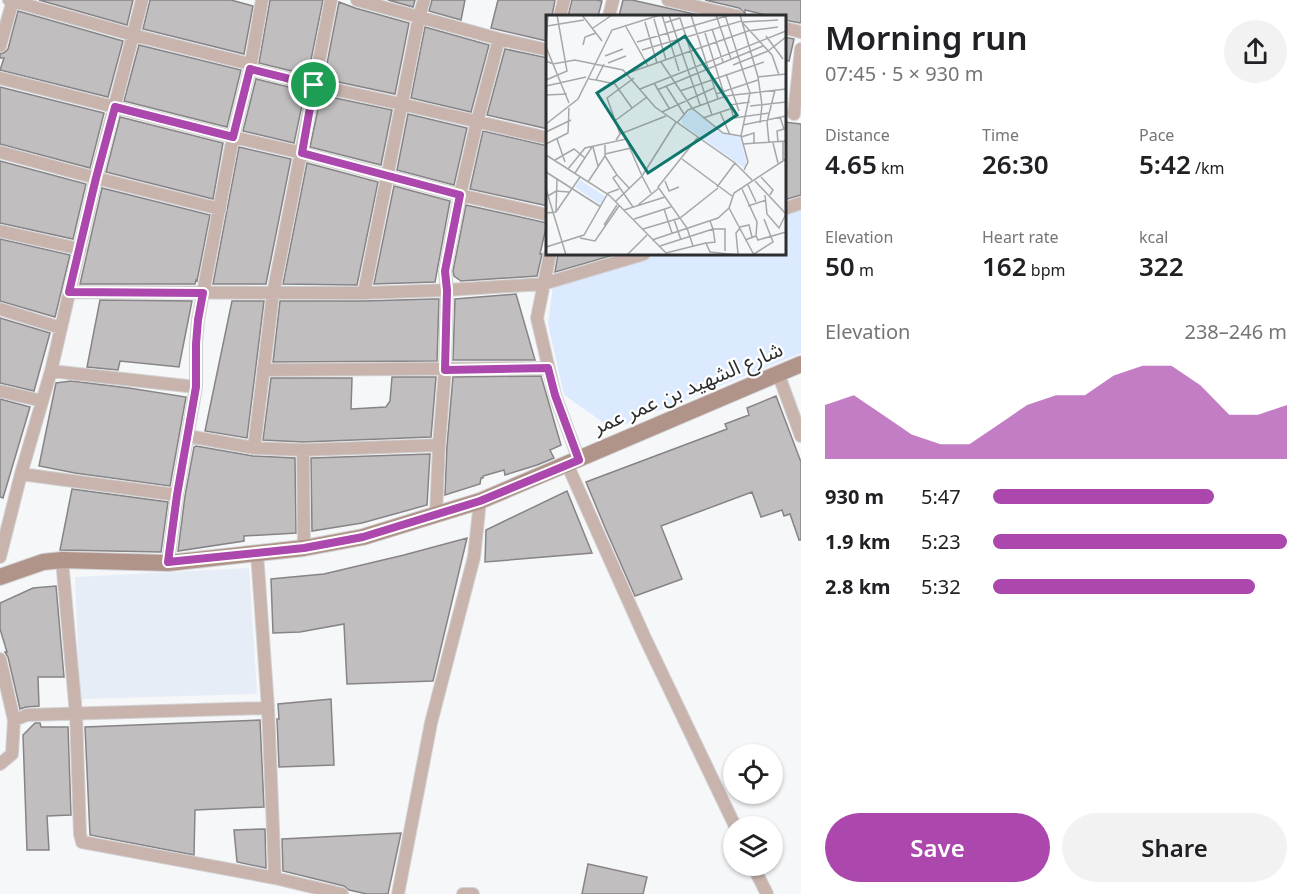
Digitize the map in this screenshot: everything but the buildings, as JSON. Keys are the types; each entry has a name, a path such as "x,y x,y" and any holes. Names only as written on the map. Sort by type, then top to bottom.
{"street":[{"path":"0,46 12,0 314,85 546,138"},
{"path":"0,557 51,371 96,178 142,0"},
{"path":"168,562 196,387 198,320 262,0"},
{"path":"254,448 273,294 331,0"},
{"path":"357,0 546,50"},
{"path":"364,293 424,0"},
{"path":"560,15 564,0"},
{"path":"609,15 613,0"},
{"path":"668,0 692,3 723,15"},
{"path":"786,28 801,32"},
{"path":"436,515 445,370 447,290 445,271 460,195 499,39"},
{"path":"793,114 801,49"},
{"path":"0,78 460,195 546,215"},
{"path":"0,152 220,209"},
{"path":"786,207 801,203"},
{"path":"0,231 80,249"},
{"path":"550,255 537,318 573,462 645,638 730,816"},
{"path":"69,292 364,293 543,284 641,255"},
{"path":"0,309 61,328"},
{"name":"شارع الشهيد بن عمر عمر","path":"0,577 43,562 62,560 168,562 304,548 363,537 480,501 801,364"},
{"path":"263,370 548,368"},
{"path":"51,371 196,387"},
{"path":"778,373 801,436"},
{"path":"0,391 42,401"},
{"path":"188,436 254,448 303,450 439,445"},
{"path":"303,450 304,548"},
{"path":"21,474 177,495"},
{"path":"398,894 431,723 474,557 480,501"},
{"path":"257,553 268,708 275,878"},
{"path":"62,560 76,714 82,842 275,878 342,894"},
{"path":"0,659 14,720 12,754 0,764"},
{"path":"14,720 27,715 268,708"},
{"path":"758,876 767,894"},
{"path":"463,894 473,894"}],"shaded area":[{"path":"801,206 801,353 613,429 564,395 548,324 553,286 657,255 786,255 786,212"},
{"path":"249,568 257,694 80,699 75,577"}],"route":[{"path":"250,69 314,85 302,153 460,195 445,271 447,290 445,370 548,368 555,395 579,460 480,501 363,537 304,548 168,562 196,387 196,344 203,293 69,292 115,107 233,137 250,69"}]}
